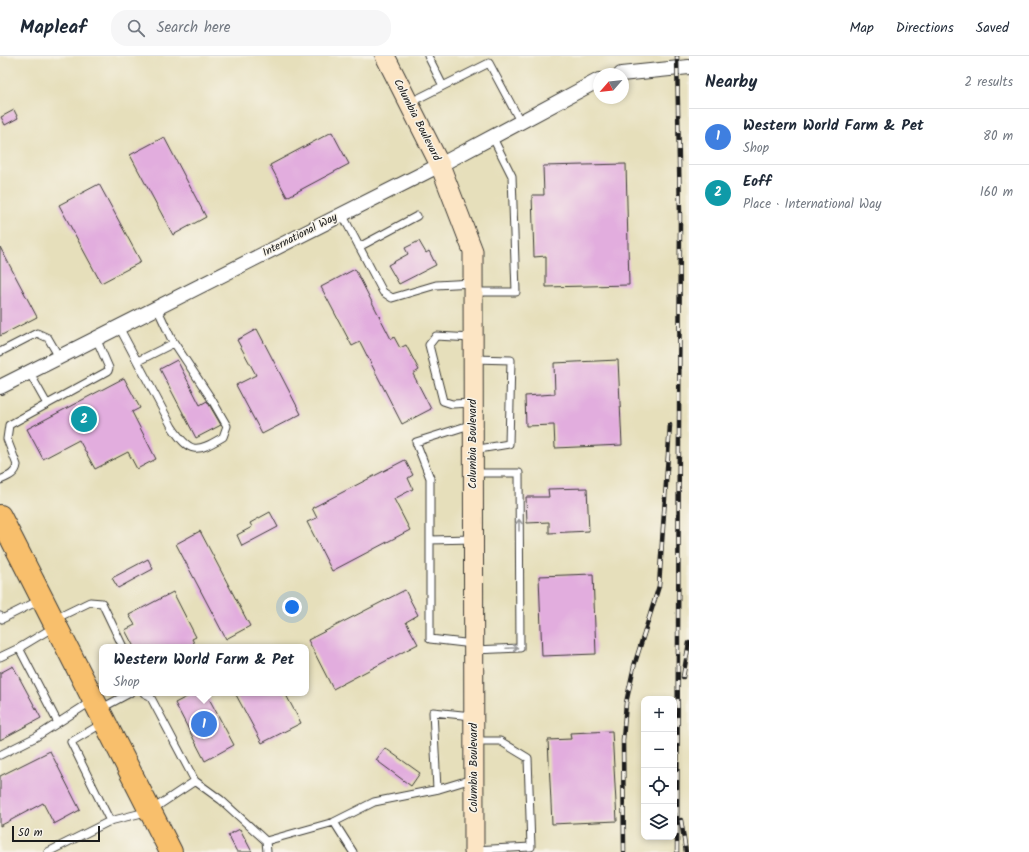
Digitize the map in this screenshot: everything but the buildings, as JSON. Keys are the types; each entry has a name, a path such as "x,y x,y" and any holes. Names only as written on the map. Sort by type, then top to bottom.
{"highway":[{"path":"0,516 171,852"}],"street":[{"name":"Columbia Boulevard","path":"385,56 440,165 473,251 474,851"},
{"path":"629,73 689,67"},
{"name":"International Way","path":"0,387 440,165 593,83"}],"lane":[{"path":"428,56 443,86"},
{"path":"409,103 489,63 520,121"},
{"path":"342,214 383,292 392,298 436,285 516,292 512,176 492,136"},
{"path":"359,247 418,216"},
{"path":"119,327 172,427 182,442 190,448 210,445 223,437 227,426 212,400 174,343 157,308"},
{"path":"0,352 37,334 48,338 58,357"},
{"path":"473,338 436,336 429,345 443,401 452,404 473,403"},
{"path":"0,480 14,472 17,465 7,439 9,425 108,371 109,368 96,338"},
{"path":"138,361 174,343"},
{"path":"473,359 511,360 509,444 473,450"},
{"path":"29,372 47,404"},
{"path":"473,424 416,442 430,478 430,638 473,647 520,648 519,473 473,473"},
{"path":"430,540 473,539"},
{"path":"1,618 42,598"},
{"path":"0,657 19,648 55,623 90,602 102,603 122,644"},
{"path":"19,648 58,723"},
{"path":"0,755 36,737 58,723 99,710 125,696"},
{"path":"150,696 195,781 221,800 266,841 267,852"},
{"path":"99,710 71,742 110,821"},
{"path":"437,789 433,712 474,716"},
{"path":"474,741 500,741 528,758 531,847 474,851"},
{"path":"266,841 334,822 374,802 437,789 474,778"},
{"path":"48,852 110,821 150,811 195,781"},
{"path":"334,822 353,852"}],"railway":[{"path":"677,56 680,216 677,852"},
{"path":"624,852 623,740 626,703 634,666 659,586 670,425"},
{"path":"683,677 689,643"},
{"path":"681,820 686,852"}],"place":[{"name":"Eoff","path":"84,419"},
{"name":"Western World Farm & Pet","path":"204,724"}]}
